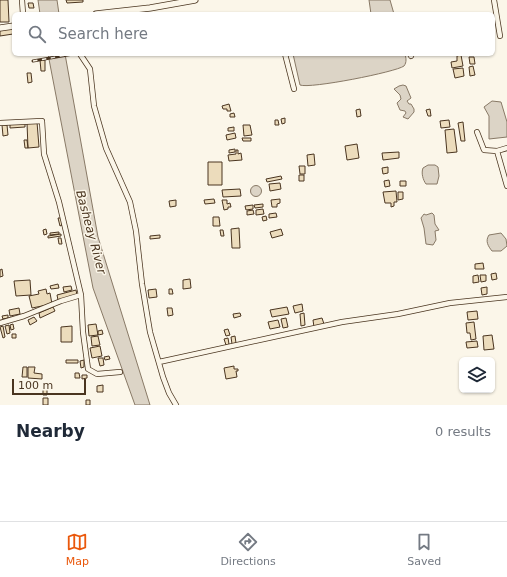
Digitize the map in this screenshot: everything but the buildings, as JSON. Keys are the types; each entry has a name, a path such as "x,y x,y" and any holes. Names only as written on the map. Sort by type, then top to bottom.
{"street":[{"path":"22,0 23,12"},
{"path":"114,12 150,8 195,0"},
{"path":"494,0 500,36"},
{"path":"0,28 12,26"},
{"path":"81,56 90,69 94,106 106,148 130,202 136,232 142,284 150,332 169,393 176,405"},
{"path":"286,56 294,89"},
{"path":"0,123 42,121 44,154 59,202 82,295 83,332 88,369 97,374 120,372"},
{"path":"477,132 484,150 497,151 507,148"},
{"path":"497,151 507,186"},
{"path":"0,323 82,295"},
{"path":"159,362 342,322 398,314 450,303 507,297"}],"water":[{"path":"38,0 57,0 59,12 40,12"},
{"path":"369,0 390,0 393,12 371,12"},
{"name":"Basheay River","path":"48,56 65,56 98,237 150,405 135,405 93,288"},
{"path":"293,56 405,56 406,63 398,69 319,85 300,85"},
{"path":"403,85 406,86 411,98 407,101 414,109 414,112 408,119 403,117 406,113 405,111 400,110 397,103 401,99 400,95 394,89"},
{"path":"492,101 501,102 507,122 507,137 489,139 489,116 484,107"},
{"path":"428,165 435,165 438,167 439,176 437,184 426,184 424,181 422,170"},
{"path":"254,186 258,186 260,187 260,195 254,196 251,193 251,189"},
{"path":"432,213 434,215 435,224 439,230 435,231 436,240 433,245 426,244 421,218 424,214 426,215"},
{"path":"501,233 506,239 507,246 501,251 492,251 489,247 487,239 489,235"}],"railway":[{"path":"33,61 62,56"}]}
